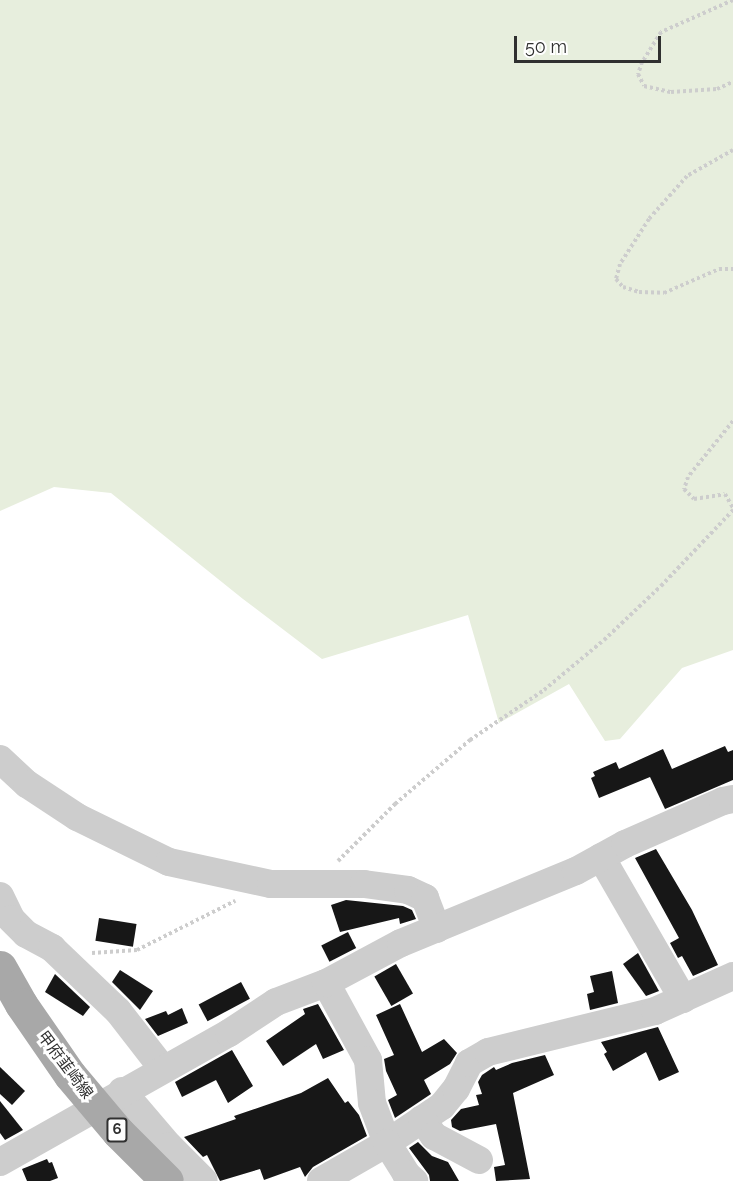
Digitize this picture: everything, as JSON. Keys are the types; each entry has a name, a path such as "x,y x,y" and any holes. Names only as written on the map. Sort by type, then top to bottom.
{"main road":[{"name":"甲府韮崎線","path":"0,967 21,1004 70,1075 118,1132 167,1181"}],"street":[{"path":"0,759 27,784 76,818 170,862 271,884 364,884 408,890 425,898 437,929"},
{"path":"6,1163 122,1091 229,1033 276,1002 326,983 401,943 576,871 601,857 723,801 733,799"},
{"path":"601,857 683,999"},
{"path":"0,896 11,919 26,934 52,948 118,1011 163,1069"},
{"path":"321,1181 387,1143 442,1106 456,1089 470,1064 488,1052 655,1011 733,976"},
{"path":"326,983 368,1060 372,1103 387,1143 406,1174 414,1181"},
{"path":"122,1091 169,1146 204,1181"},
{"path":"423,1119 434,1136 478,1160"}],"path":[{"path":"733,0 661,32 642,62 638,74 644,86 671,92 717,89 733,82"},
{"path":"733,150 687,176 649,219 620,264 616,279 623,287 639,292 664,293 719,269 733,269"},
{"path":"314,885 388,811 470,740 544,690 604,640 662,586 733,509 725,494 694,499 684,489 688,477 733,421"},
{"path":"52,948 99,954 137,950 271,884"}],"green space":[{"path":"0,0 733,0 733,650 682,668 620,739 605,741 569,684 499,723 468,615 322,659 111,493 54,487 0,511"}],"building":[{"path":"725,746 728,752 733,750 733,780 665,809 650,777 599,798 591,778 595,776 593,772 616,762 619,769 663,749 672,769"},
{"path":"656,849 692,910 718,965 693,976 682,956 678,958 670,943 679,938 635,858"},
{"path":"346,900 403,906 412,910 416,919 400,924 399,918 340,932 331,905"},
{"path":"99,918 137,924 133,947 95,941"},
{"path":"348,932 356,948 329,962 321,946"},
{"path":"638,953 659,991 646,996 623,964"},
{"path":"396,964 413,993 391,1006 374,976"},
{"path":"120,970 153,991 140,1010 112,982"},
{"path":"612,971 618,1003 590,1010 587,994 594,992 590,976"},
{"path":"55,974 90,1007 83,1016 45,992"},
{"path":"241,982 250,999 208,1021 199,1005"},
{"path":"318,1004 344,1050 323,1059 316,1044 283,1066 266,1041 305,1014 303,1009"},
{"path":"400,1004 422,1052 444,1039 457,1053 450,1064 424,1080 431,1094 395,1118 388,1100 397,1095 386,1071 384,1059 394,1055 376,1015"},
{"path":"182,1008 188,1023 158,1036 145,1019 166,1011 168,1015"},
{"path":"658,1027 679,1072 659,1081 646,1052 613,1071 604,1054 607,1052 601,1042"},
{"path":"232,1050 253,1086 228,1103 216,1080 182,1097 175,1082"},
{"path":"545,1055 554,1075 513,1093 530,1179 496,1181 494,1167 505,1165 496,1124 460,1131 452,1127 451,1120 461,1109 479,1105 476,1095 482,1094 478,1082 482,1075 494,1067 496,1070 512,1063"},
{"path":"0,1067 25,1091 12,1105 0,1094"},
{"path":"328,1078 345,1103 348,1101 359,1115 367,1136 313,1167 305,1177 300,1167 264,1180 260,1169 220,1181 207,1155 203,1157 184,1137 236,1119 234,1116 301,1093"},
{"path":"0,1101 23,1130 5,1140 0,1133"},
{"path":"418,1142 432,1156 448,1162 459,1181 430,1181 429,1175 409,1148"},
{"path":"47,1159 49,1163 52,1162 58,1178 50,1181 27,1181 22,1169"}]}
